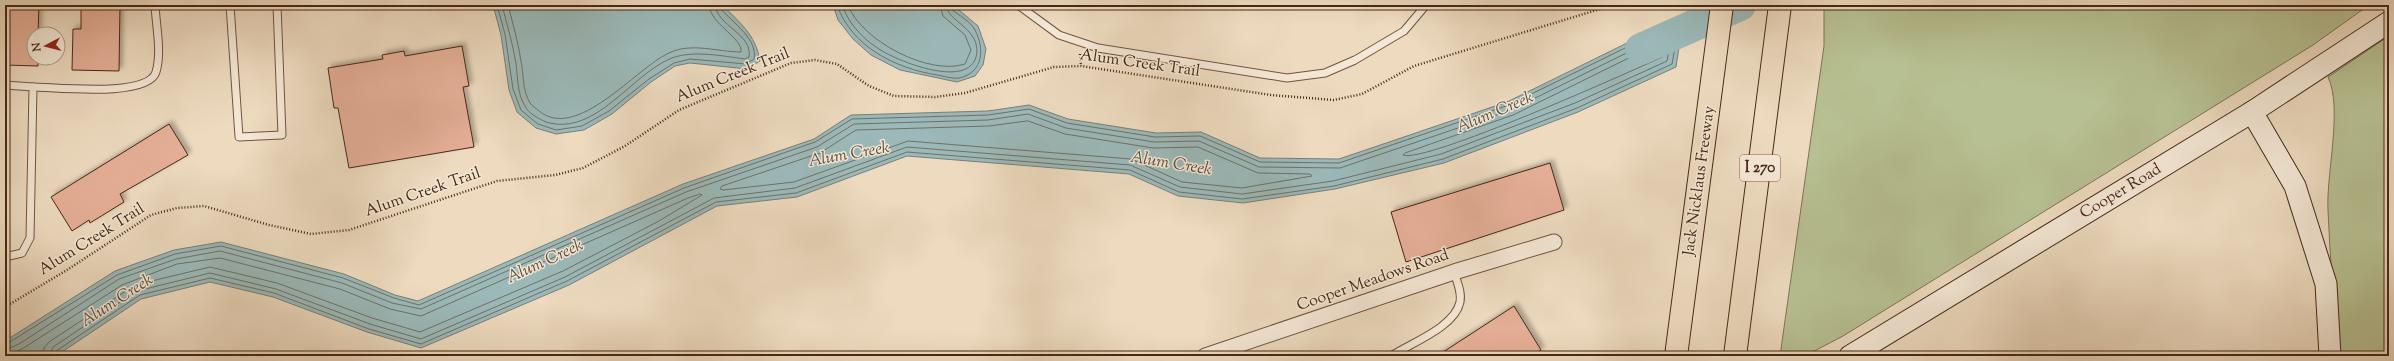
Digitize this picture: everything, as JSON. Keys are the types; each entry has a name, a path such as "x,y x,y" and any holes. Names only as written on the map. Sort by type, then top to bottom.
{"highway":[{"name":"Jack Nicklaus Freeway","path":"1676,356 1710,107 1722,5"},
{"name":"I 270","path":"1735,356 1780,5"}],"street":[{"name":"Cooper Road","path":"1850,356 2252,112 2389,22"},
{"path":"2252,112 2295,186 2326,284 2330,356"},
{"name":"Cooper Meadows Road","path":"1205,356 1454,272 1554,242"}],"lane":[{"path":"5,85 122,89 143,85 156,74 159,59 155,5"},
{"path":"230,5 239,137 282,135 276,5"},
{"path":"1018,5 1059,35 1098,48 1287,78 1324,73 1355,60 1404,31 1426,5"},
{"path":"5,257 22,253 30,238 33,87"},
{"path":"1391,356 1446,324 1454,317 1460,302 1460,288 1454,272"}],"path":[{"name":"Alum Creek Trail","path":"5,307 67,270 151,215 177,208 204,206 269,226 311,234 349,230 497,181 555,174 583,168 625,146 679,110 791,63 815,60 837,64 869,86 894,96 935,97 965,93 1054,67 1081,66 1271,95 1334,100 1362,94 1414,66 1613,5"}],"green space":[{"path":"1824,5 2369,5 2313,45 1843,336 1805,356 1780,356 1824,46"},
{"path":"2389,36 2389,356 2338,356 2328,210 2334,106 2332,90 2328,77"}],"water":[{"path":"493,5 723,5 751,36 758,51 760,61 747,69 690,63 675,66 651,82 612,114 584,130 556,134 536,128 517,112 509,90 501,35"},
{"path":"833,5 953,5 978,26 986,49 983,65 975,76 957,82 900,70 871,55 853,39 838,20"},
{"path":"1684,15 1676,67 1578,112 1444,163 1335,189 1243,203 1178,196 1129,174 907,156 797,197 717,206 569,285 421,348 367,332 273,297 210,282 141,299 56,356 5,356 5,341 115,271 174,250 221,242 344,274 395,295 418,301 683,184 814,139 851,115 988,111 1029,105 1068,119 1156,133 1201,132 1260,158 1339,159 1507,102"}],"building":[{"path":"5,5 39,5 38,26 26,26 26,66 5,65"},
{"path":"81,5 120,5 119,71 72,70 73,29 81,29"},
{"path":"462,46 469,86 463,87 474,147 349,168 338,108 334,108 328,68 383,59 382,55 404,51 405,56"},
{"path":"169,124 188,155 120,194 124,202 90,223 89,220 72,231 51,197"},
{"path":"1550,163 1564,210 1406,262 1391,212"},
{"path":"1514,306 1541,350 1531,356 1437,356"}],"waterway":[{"name":"Alum Creek","path":"1641,49 1740,5"}]}
